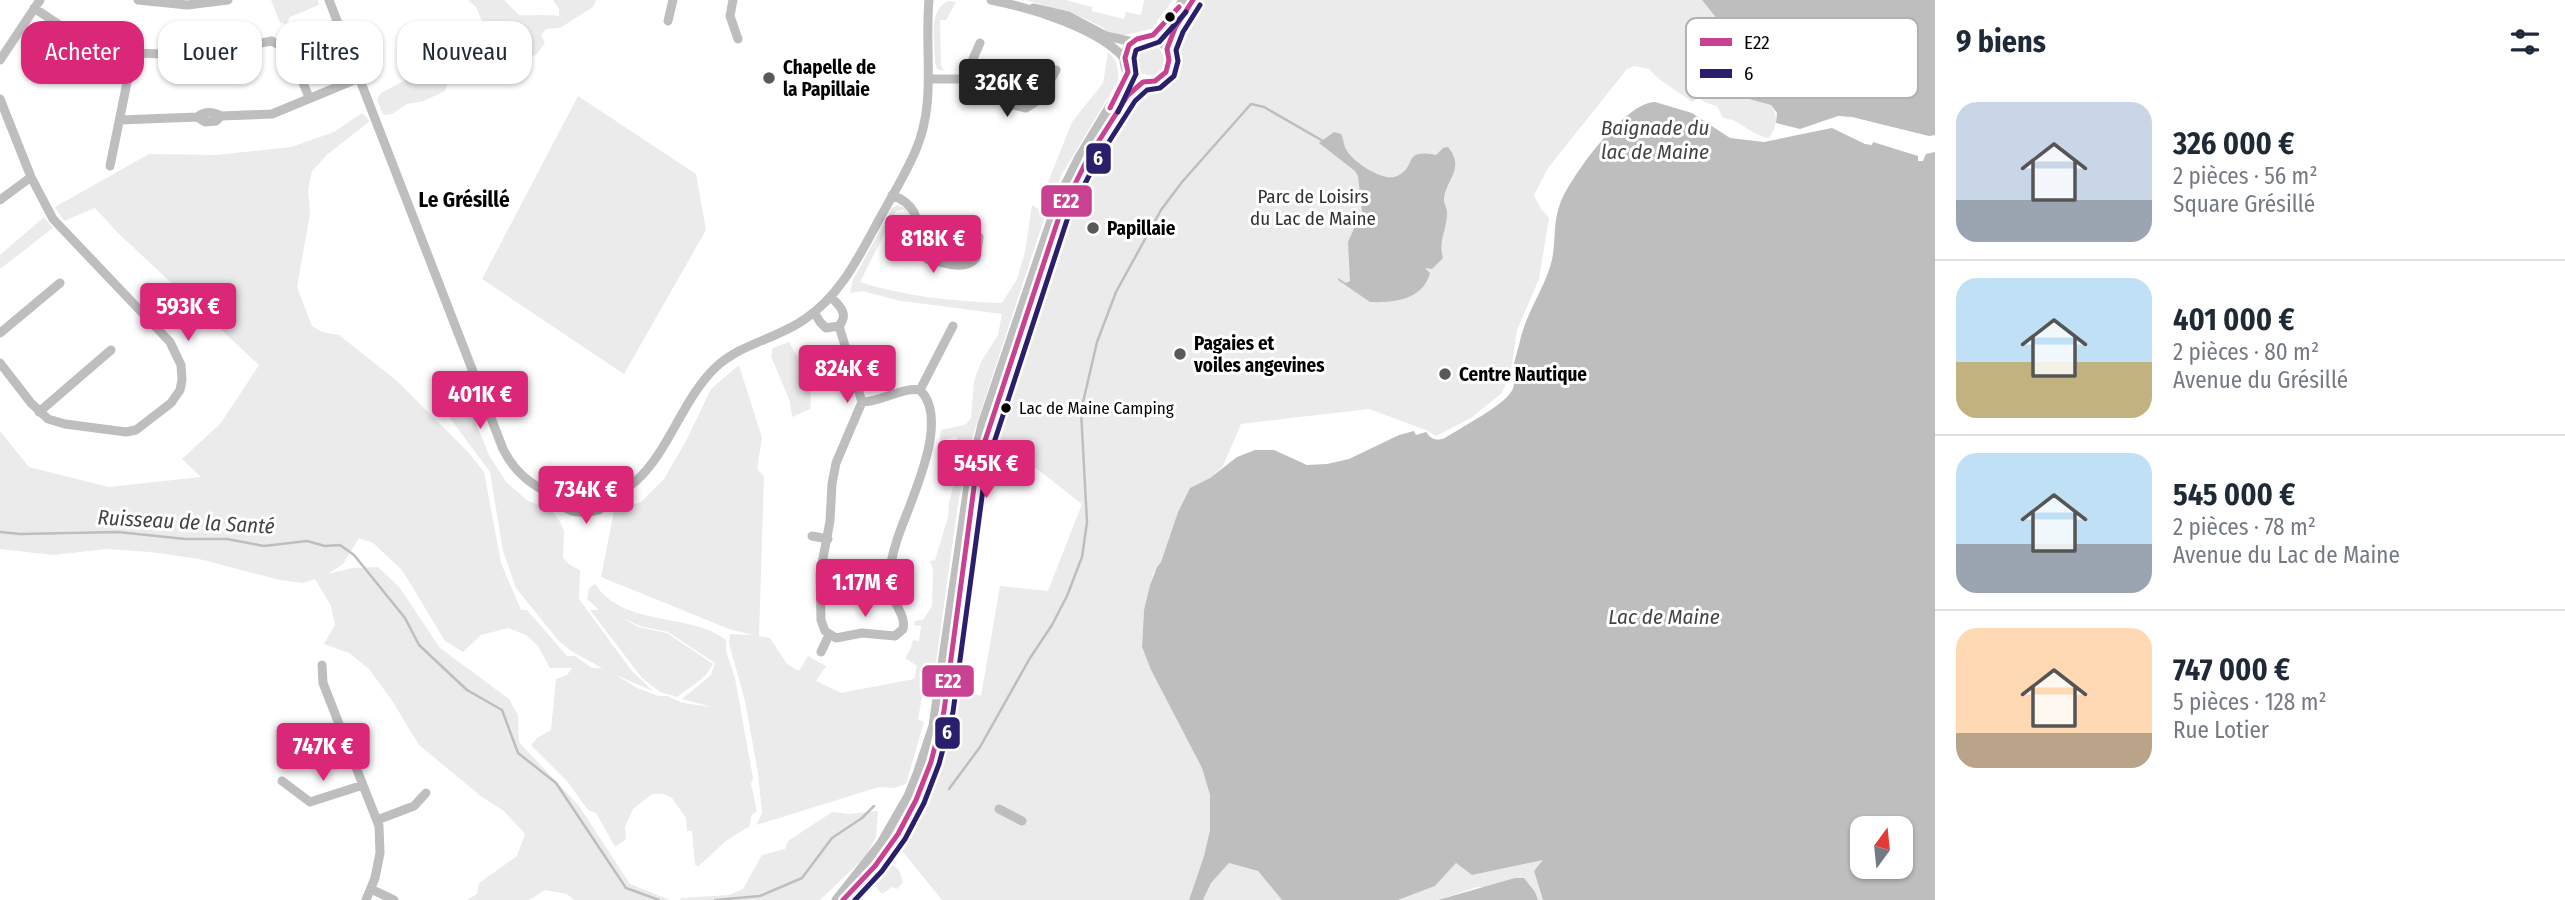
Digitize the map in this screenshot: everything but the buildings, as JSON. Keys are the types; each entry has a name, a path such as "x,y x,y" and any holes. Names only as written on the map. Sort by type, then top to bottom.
{"street":[{"path":"138,0 187,5 228,0"},
{"path":"329,0 337,21"},
{"path":"668,21 673,0"},
{"path":"733,0 730,16 738,39"},
{"path":"361,84 503,449 511,463 530,482 545,491 563,497 605,497 622,490 646,473 695,393 718,365 738,351 788,329 814,312 831,297 852,268 921,136 929,98 929,0"},
{"path":"991,0 1057,13 1106,36 1133,42 1150,38 1168,23 1183,0"},
{"path":"1023,7 1099,37 1114,46 1124,58 1128,72 1143,82 1155,81 1166,72 1169,62 1167,49 1175,28 1193,0"},
{"path":"0,60 37,4 58,21"},
{"path":"1150,38 1160,41 1167,49"},
{"path":"144,53 194,55 272,41 290,51 309,97"},
{"path":"1124,58 1133,42"},
{"path":"965,78 980,44"},
{"path":"929,79 965,78 1013,105 1026,107 1040,99 1056,70"},
{"path":"836,900 885,846 908,796 933,726 968,486 982,424 1059,197 1128,72"},
{"path":"843,900 916,800 938,741 974,479 1060,214 1075,182 1129,95 1143,82"},
{"path":"110,166 127,84"},
{"path":"120,120 197,117 205,122 216,121 221,116 272,114 343,84"},
{"path":"0,99 31,177 47,208 62,230 170,342 177,353 182,380 176,397 136,430 111,430 47,419 0,363"},
{"path":"0,200 31,177"},
{"path":"892,195 905,201 916,215 920,249 927,259 968,265 976,258 979,237"},
{"path":"0,333 60,283"},
{"path":"814,312 826,328 839,326 844,319 843,310 831,297"},
{"path":"839,326 862,402 836,463 828,539 820,574 821,624 829,635 840,638 862,633 891,636 903,629 903,619 891,592 891,572 897,541 929,447 930,411 927,399 920,390 913,389 876,401 862,402"},
{"path":"920,390 953,326"},
{"path":"39,412 111,350"},
{"path":"812,536 828,539"},
{"path":"821,652 829,635"},
{"path":"323,665 323,682 377,820 380,853 366,900"},
{"path":"282,781 310,803 363,785"},
{"path":"377,820 414,806 426,793"},
{"path":"999,809 1022,821"},
{"path":"370,889 394,900"}],"green space":[{"path":"271,0 318,0 319,5 290,17 288,21 279,21"},
{"path":"468,0 504,0 519,15 559,16 559,9 553,0 596,0 593,7 560,28 546,29 541,35 545,43 532,57 532,21 482,21 476,7"},
{"path":"1026,0 1066,0 1092,7 1092,11 1124,19 1126,12 1141,15 1144,0 1173,0 1157,21 1159,27 1121,36 1106,33 1104,28 1081,17"},
{"name":"Parc de Loisirs du Lac de Maine","path":"1203,0 1702,0 1713,12 1728,18 1686,18 1686,98 1649,69 1634,66 1627,69 1548,168 1534,195 1549,218 1539,279 1517,330 1511,370 1502,393 1471,418 1436,436 1369,409 1241,424 1223,466 1210,478 1190,488 1178,512 1161,562 1153,574 1144,610 1142,647 1151,670 1202,768 1210,795 1210,830 1189,900 942,900 903,852 903,844 931,791 944,753 954,746 960,690 981,696 1000,586 1048,591 1082,504 991,433 1034,306 1090,165 1151,75 1139,72 1132,65 1135,50 1149,43 1157,46 1164,57"},
{"path":"948,1 956,2 946,20 940,20 941,65 944,71 937,69 935,63 934,28 937,12"},
{"path":"1108,53 1117,65 1118,81 1062,174 1052,196 1045,201 1041,200 1072,122 1103,83"},
{"path":"398,84 448,84 445,91 385,115 377,99 381,93"},
{"path":"578,96 696,174 706,230 624,374 482,279"},
{"name":"Parc de Loisirs du Lac de Maine","path":"1700,98 1745,98 1771,105 1776,118 1775,125 1769,138 1762,136 1723,118 1717,106"},
{"path":"362,113 370,121 328,154 312,171 308,190 310,214 297,287 312,326 322,332 339,335 397,381 468,452 484,472 501,563 521,610 527,610 567,656 575,656 592,668 602,668 571,651 558,640 516,588 503,551 490,472 447,414 469,407 490,457 507,483 528,501 550,509 559,520 564,531 563,558 580,570 579,599 631,670 653,691 616,675 637,688 658,696 712,707 682,699 711,675 715,663 668,632 640,626 621,617 638,627 667,633 713,664 702,678 677,697 660,692 642,678 590,610 599,610 587,599 589,588 595,584 608,598 623,607 640,614 712,631 726,640 726,651 735,678 753,778 751,784 757,811 751,816 750,826 727,840 699,866 695,865 692,831 687,831 686,818 672,798 663,794 652,794 633,809 625,827 626,839 615,847 596,813 588,810 567,781 531,745 551,730 556,679 567,675 572,668 550,668 538,646 526,635 508,628 481,635 463,652 445,641 402,570 373,543 359,538 343,564 328,574 352,568 378,567 400,588 440,648 509,699 518,715 519,742 579,806 630,884 670,900 574,900 567,894 545,890 529,900 467,900 477,894 479,883 517,856 525,834 504,811 482,797 419,745 368,668 349,653 324,644 335,625 331,606 315,579 303,583 280,580 199,559 150,552 107,549 53,555 0,549 0,431 29,467 109,487 201,477 182,459 221,423 259,365 118,233 95,208 64,221 55,207 149,154 216,155 291,147 334,132"},
{"path":"897,205 905,208 909,216 903,209 896,211 860,282 913,295 966,301 1002,303 1017,279 1025,252 1032,205 1044,212 1045,216 970,444 965,452 968,453 958,504 933,684 925,682 918,719 924,722 906,784 894,788 879,787 756,825 762,813 758,773 745,701 729,643 730,634 753,635 729,629 601,577 614,511 641,502 664,479 711,389 739,365 762,438 757,469 764,476 759,636 770,638 787,664 799,671 808,656 826,666 816,681 841,693 914,679 917,666 905,658 913,640 919,641 921,626 914,625 915,621 923,620 932,606 933,569 930,561 935,560 948,517 949,502 963,450 956,437 939,441 941,430 965,425 971,418 974,381 981,362 998,335 1002,314 901,301 862,291 850,293 853,280 892,208"},
{"path":"44,217 53,228 0,269 0,255"},
{"path":"789,342 806,374 811,399 810,409 792,417 790,402 771,356 773,348"},
{"path":"878,811 876,837 865,857 820,900 680,900 729,895 743,889 762,855 785,849 788,841 832,812 849,814"},
{"path":"1545,859 1534,871 1543,900 1538,900 1535,892 1477,887 1438,900 1398,900 1435,886 1456,863 1472,875"},
{"path":"889,862 899,870 903,882 897,889 892,887 882,894 875,886 861,900 856,900 876,880 877,872 887,870"},
{"path":"1229,863 1258,871 1282,900 1203,900 1211,883"}],"water":[{"path":"1702,0 1935,0 1935,135 1929,136 1838,116 1800,129 1776,123 1777,113 1771,105 1745,98 1918,98 1918,18 1716,18"},
{"name":"Lac de Maine","path":"1655,102 1692,113 1730,138 1764,142 1832,128 1865,144 1872,145 1873,142 1918,156 1918,161 1923,161 1926,154 1935,152 1935,900 1543,900 1534,871 1543,860 1472,875 1456,863 1435,886 1398,900 1282,900 1258,871 1229,863 1211,883 1203,900 1189,900 1210,830 1210,795 1202,768 1151,670 1142,647 1144,610 1150,585 1190,488 1210,478 1237,457 1255,450 1274,450 1307,465 1327,464 1349,459 1399,435 1414,431 1416,435 1426,432 1434,439 1445,438 1500,403 1513,387 1513,368 1523,331 1550,267 1560,204 1575,177 1600,143 1629,114 1643,105"},
{"path":"1334,132 1341,134 1346,149 1354,159 1368,170 1384,176 1397,176 1418,154 1436,155 1448,147 1453,155 1455,168 1444,199 1447,213 1442,242 1443,258 1432,269 1425,268 1430,273 1426,282 1421,289 1406,298 1370,302 1338,280 1346,283 1350,281 1348,242 1362,211 1355,171 1319,143"},
{"path":"1515,878 1524,878 1538,900 1438,900"}],"waterway":[{"name":"Ruisseau de la Santé","path":"949,789 980,747 1030,658 1052,625 1082,557 1087,522 1081,411 1097,342 1116,292 1161,210 1182,182 1251,104 1264,107 1323,141"},
{"name":"Ruisseau de la Santé","path":"0,532 118,532 185,539 227,539 264,546 307,541 325,546 340,545 354,555 405,618 419,645 467,690 502,710 518,753 556,783 626,888 659,900"},
{"name":"Ruisseau de la Santé","path":"715,900 760,896 802,878 832,838 862,818 874,806"}],"transit line":[{"name":"E22","path":"843,900 875,866 898,834 916,800 931,762 944,711 977,465 1060,214 1088,158 1128,95 1143,82 1155,81 1166,72 1169,60 1167,49 1175,28 1193,0"},
{"name":"6","path":"855,900 882,871 905,839 924,803 939,764 953,712 986,467 1068,217 1096,162 1135,101 1147,90 1160,88 1174,76 1178,61 1176,50 1183,32 1200,5"},
{"name":"E22","path":"1110,108 1128,72 1125,58 1129,45 1137,39 1153,35 1179,7"},
{"name":"6","path":"1118,112 1136,74 1136,50 1159,42 1186,12"}],"place":[{"name":"Chapelle de la Papillaie","path":"769,78"},
{"name":"Papillaie","path":"1093,228"},
{"name":"Pagaies et voiles angevines","path":"1180,354"},
{"name":"Centre Nautique","path":"1445,374"},
{"name":"Lac de Maine Camping","path":"1006,408"}],"district":[{"name":"Le Grésillé","path":"464,200"}],"water label":[{"name":"Baignade du lac de Maine","path":"1655,140"}]}
